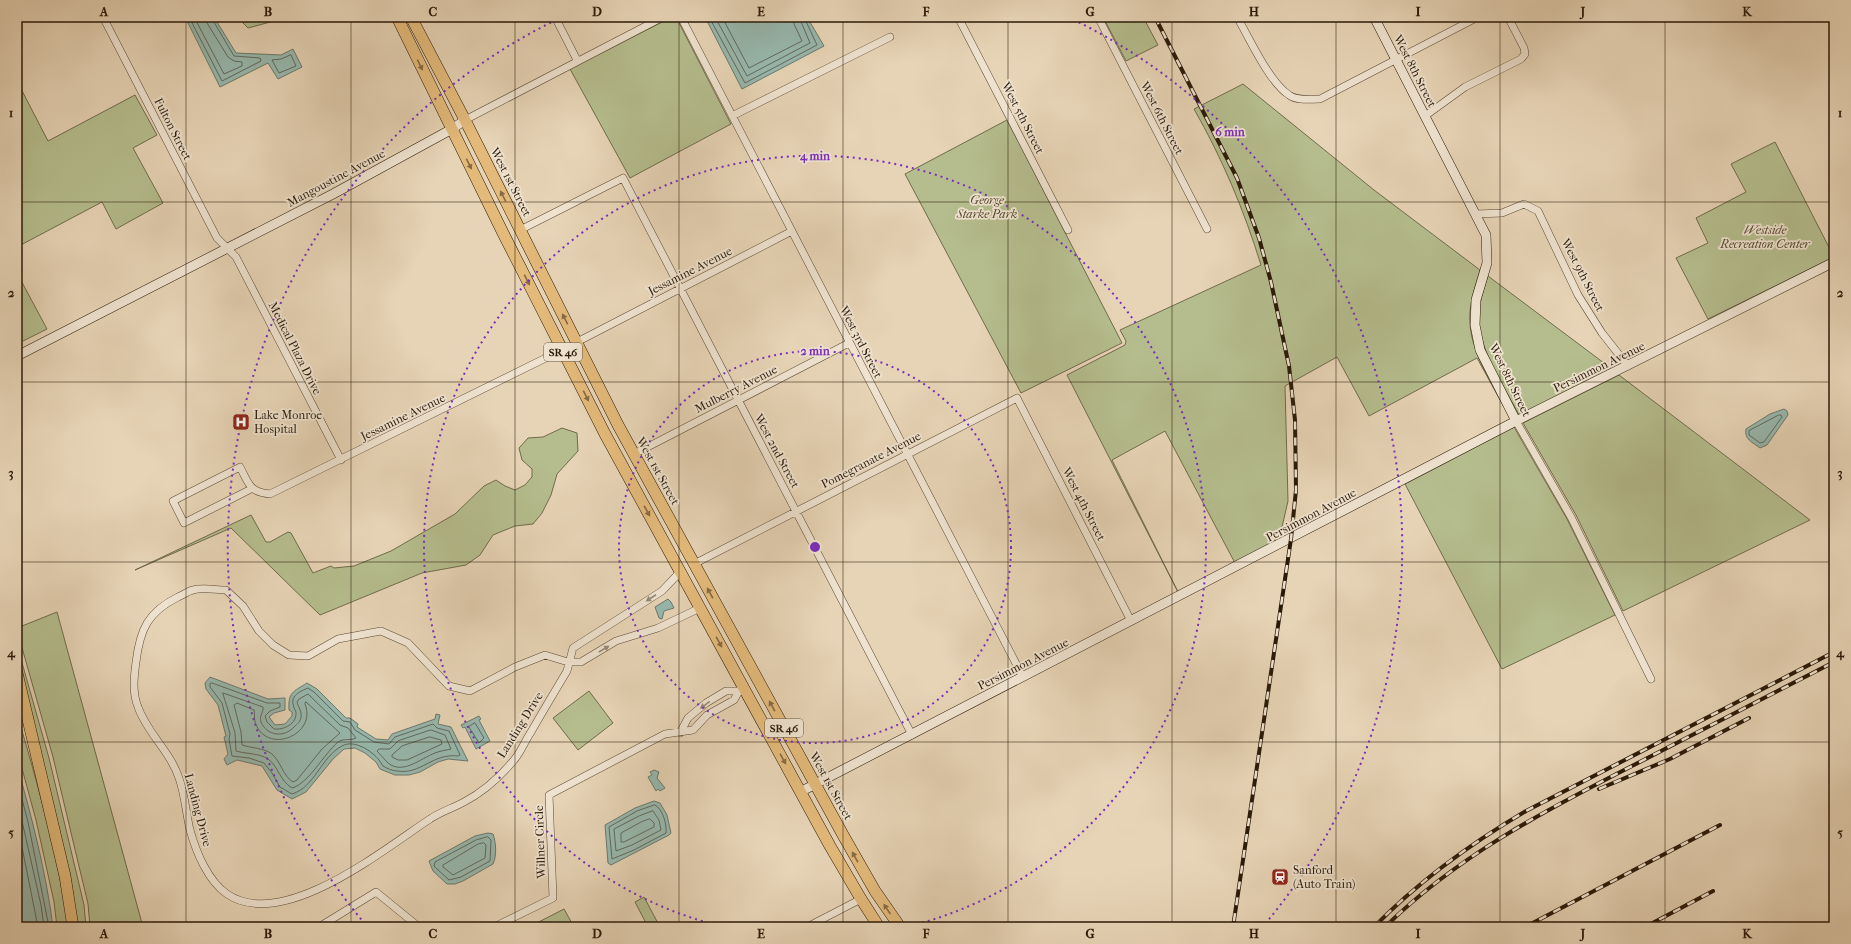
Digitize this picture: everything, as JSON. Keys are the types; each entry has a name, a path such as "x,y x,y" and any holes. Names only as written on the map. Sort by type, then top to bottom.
{"main road":[{"name":"SR 46","path":"396,17 605,434 700,608 741,689 860,898 879,927"},
{"name":"West 1st Street","path":"411,17 465,120 634,454 863,870 900,927"},
{"path":"543,312 556,324 565,336 577,342"},
{"path":"562,350 579,359 593,386 604,397"},
{"path":"661,537 672,543 682,560 686,563 694,564"},
{"path":"17,673 42,784 65,876 73,927"},
{"path":"17,696 42,784"}],"street":[{"name":"Fulton Street","path":"104,17 217,238 226,248"},
{"path":"555,17 577,60"},
{"name":"Mangoustine Avenue","path":"17,356 343,188 577,60 663,17"},
{"name":"West 3rd Street","path":"681,17 1023,678"},
{"name":"West 5th Street","path":"958,17 1068,230"},
{"name":"West 6th Street","path":"1098,17 1207,228"},
{"path":"1237,17 1274,82 1290,96 1300,99 1320,99 1478,17"},
{"name":"West 8th Street","path":"1374,17 1486,235 1488,248 1487,263 1476,300 1475,325 1480,350 1516,421 1571,517 1651,679"},
{"path":"1425,116 1465,87 1521,60 1525,54 1524,48 1508,17"},
{"path":"732,116 890,38"},
{"name":"West 2nd Street","path":"520,230 623,178 912,734"},
{"name":"West 9th Street","path":"1476,214 1502,213 1524,204 1538,211 1578,295 1593,320 1628,366"},
{"name":"Jessamine Avenue","path":"577,342 792,231"},
{"name":"Medical Plaza Drive","path":"226,248 236,257 341,460"},
{"name":"Persimmon Avenue","path":"800,792 1023,678 1516,421 1834,264"},
{"name":"Mulberry Avenue","path":"634,454 849,342"},
{"name":"Jessamine Avenue","path":"252,489 258,493 270,494 562,350"},
{"name":"Pomegranate Avenue","path":"694,564 1017,398"},
{"name":"West 4th Street","path":"1017,398 1131,621"},
{"path":"240,467 252,489 184,523 173,501 240,467"},
{"name":"Landing Drive","path":"568,662 545,655 515,667 470,691 449,686 408,643 381,631 338,639 308,656 289,655 273,646 259,631 243,606 226,590 194,590 162,605 147,620 138,645 133,683 137,705 146,724 174,763 180,779 190,830 199,855 211,877 226,894 251,903 272,903 302,896 333,882 368,861 433,817 465,802 486,789 515,759 566,671 573,648 662,590 680,572"},
{"path":"568,662 581,662 616,642 658,628 700,608"},
{"path":"680,733 688,718 706,703 726,691 741,689"},
{"name":"Willner Circle","path":"494,927 553,898 549,795 665,734 693,730 707,715 734,700 741,689"},
{"path":"319,927 376,892 419,927"},
{"path":"807,927 860,898"}],"green space":[{"path":"237,17 301,17 289,21 278,20 248,28"},
{"path":"672,17 676,17 731,124 630,178 570,69"},
{"path":"1103,17 1143,17 1158,45 1126,61"},
{"path":"17,81 48,141 135,95 157,135 133,148 163,203 116,229 102,202 17,247"},
{"path":"1243,84 1374,190 1480,270 1470,312 1472,337 1480,361 1504,407 1477,358 1369,416 1337,357 1285,386 1288,501 1279,540 1235,563 1165,431 1112,460 1178,592 1067,375 1125,345 1126,341 1120,330 1261,265 1232,185 1214,146 1194,109"},
{"name":"George Starke Park","path":"1007,120 1122,343 1021,393 905,174"},
{"name":"Westside Recreation Center","path":"1775,142 1834,257 1708,319 1676,258 1708,243 1696,218 1746,192 1731,164"},
{"path":"17,273 47,329 17,344"},
{"path":"1488,276 1612,369 1519,415 1486,352 1479,325 1481,298"},
{"path":"1619,375 1810,520 1623,611 1576,515 1523,423"},
{"path":"1514,427 1567,519 1615,615 1502,669 1405,484"},
{"path":"562,428 577,433 578,451 557,474 551,495 542,513 533,524 515,526 493,535 480,555 466,565 422,573 320,615 231,528 135,570 251,515 266,542 270,542 288,532 291,533 313,573 331,566 334,568 354,566 391,551 455,514 484,486 496,480 515,490 525,485 532,477 532,469 522,460 519,448 528,438 543,437"},
{"path":"57,612 143,927 90,927 88,904 53,757 17,630 17,628"},
{"path":"17,645 49,758 84,905 86,927 78,927 70,875 17,652"},
{"path":"589,691 613,723 578,750 553,718"},
{"path":"17,714 46,819 59,873 69,927 57,927 54,902 36,820 17,750"},
{"path":"644,897 660,927 648,927 635,902"},
{"path":"564,909 574,927 529,927"}],"water":[{"path":"185,17 214,17 236,53 281,55 293,49 302,67 278,79 268,63 220,87"},
{"path":"705,17 807,17 824,46 742,89"},
{"path":"1784,409 1787,411 1788,415 1767,445 1760,448 1747,438 1746,429 1770,414"},
{"path":"668,599 674,608 664,611 662,619 659,618 655,607"},
{"path":"210,677 268,699 285,698 285,710 274,713 269,717 275,725 285,724 292,716 292,712 289,710 289,699 292,693 307,683 317,689 346,718 350,718 358,724 357,727 376,739 388,740 392,734 435,719 436,714 440,715 438,724 451,727 468,761 448,759 438,762 420,772 409,775 395,775 380,769 376,762 365,753 355,748 344,749 333,759 306,792 292,799 277,790 262,766 237,760 227,765 224,759 228,754 224,737 226,736 218,705 206,689 205,683"},
{"path":"479,716 481,719 479,720 490,741 476,749 465,727 463,728 461,725"},
{"path":"17,765 38,845 47,886 53,927 17,927"},
{"path":"654,770 659,772 657,778 665,788 660,791 658,789 656,791 648,777 652,775 650,772"},
{"path":"654,801 660,803 667,815 671,833 611,865 608,863 605,825 635,808"},
{"path":"488,833 493,834 495,841 496,853 493,864 455,884 447,884 433,871 429,861 475,836"}],"railway":[{"path":"1155,17 1237,178 1259,238 1271,282 1289,366 1295,420 1296,490 1291,539 1233,927"},
{"path":"1374,927 1409,894 1446,864 1526,811 1834,652"},
{"path":"1385,927 1412,902 1471,857 1534,818 1566,800 1834,662"},
{"path":"1599,789 1670,759 1749,718"},
{"path":"1525,927 1720,825"},
{"path":"1645,927 1713,891"}],"place":[{"name":"Lake Monroe Hospital","path":"241,422"},
{"name":"Sanford (Auto Train)","path":"1280,877"}]}
